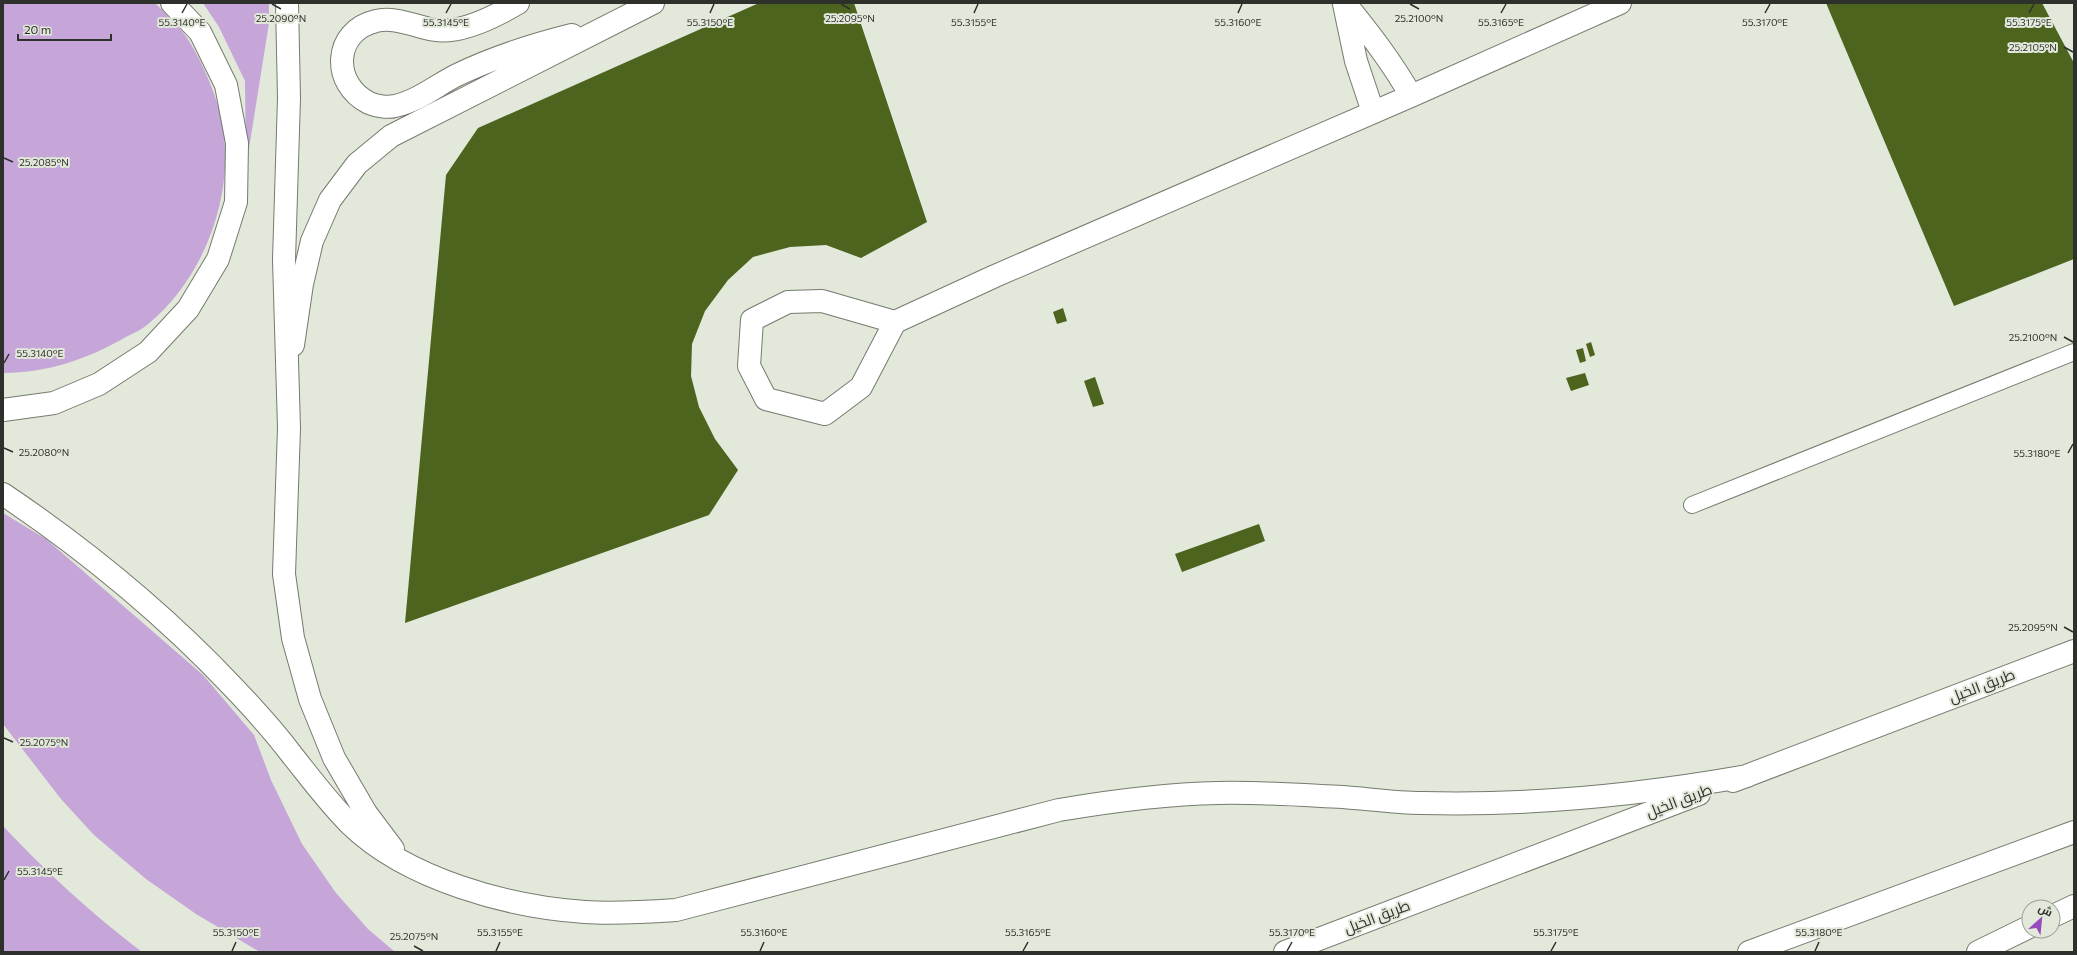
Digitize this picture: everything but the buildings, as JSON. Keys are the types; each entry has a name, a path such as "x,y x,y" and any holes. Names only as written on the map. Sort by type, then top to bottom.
{"main road":[{"path":"3,410 54,404 99,384 148,352 188,309 218,258 236,202 236,143 226,85 200,32 172,3"},
{"path":"287,3 289,98 284,260 289,428"},
{"path":"518,3 497,15 470,26 437,30 395,21 376,21 370,23 358,29 346,44 341,63 346,82 357,97 375,106 394,106 413,100 456,76 494,58 533,45 612,25"},
{"path":"405,864 366,813 334,758 310,699 293,638 284,574 289,428 294,328 312,241 330,200 357,164 391,136 653,3"},
{"path":"1344,3 1382,48 1397,71 1410,96"},
{"path":"1344,3 1356,61 1373,112"},
{"path":"895,322 822,301 788,302 752,320 749,366 766,399 825,414 861,387 895,322 995,276 1620,3"},
{"path":"3,494 44,521 106,568 166,620 252,708 331,804 353,827 378,847 405,864 447,882 492,896 537,905 591,912 630,913 676,910 1059,810 1117,800 1175,794 1219,793 1342,797 1422,803 1517,803 1620,796 1747,776"},
{"name":"طريق الخيل","path":"1285,952 2074,652"},
{"path":"1749,952 2074,832"},
{"path":"2061,912 2074,906"},
{"path":"1978,952 2021,931"}],"lane":[{"path":"1692,505 2074,352"}],"shaded area":[{"path":"3,3 155,3 182,31 201,62 212,87 220,111 225,150 224,178 219,206 211,233 199,260 185,284 167,306 147,325 97,352 51,367 3,373"},
{"path":"203,3 269,3 269,23 246,167 245,81 219,27"},
{"path":"3,513 46,539 203,675 254,735 271,780 302,844 336,893 368,929 395,952 260,952 196,914 146,879 94,835 61,799 3,724"},
{"path":"3,826 70,892 105,923 142,952 3,952"}]}
